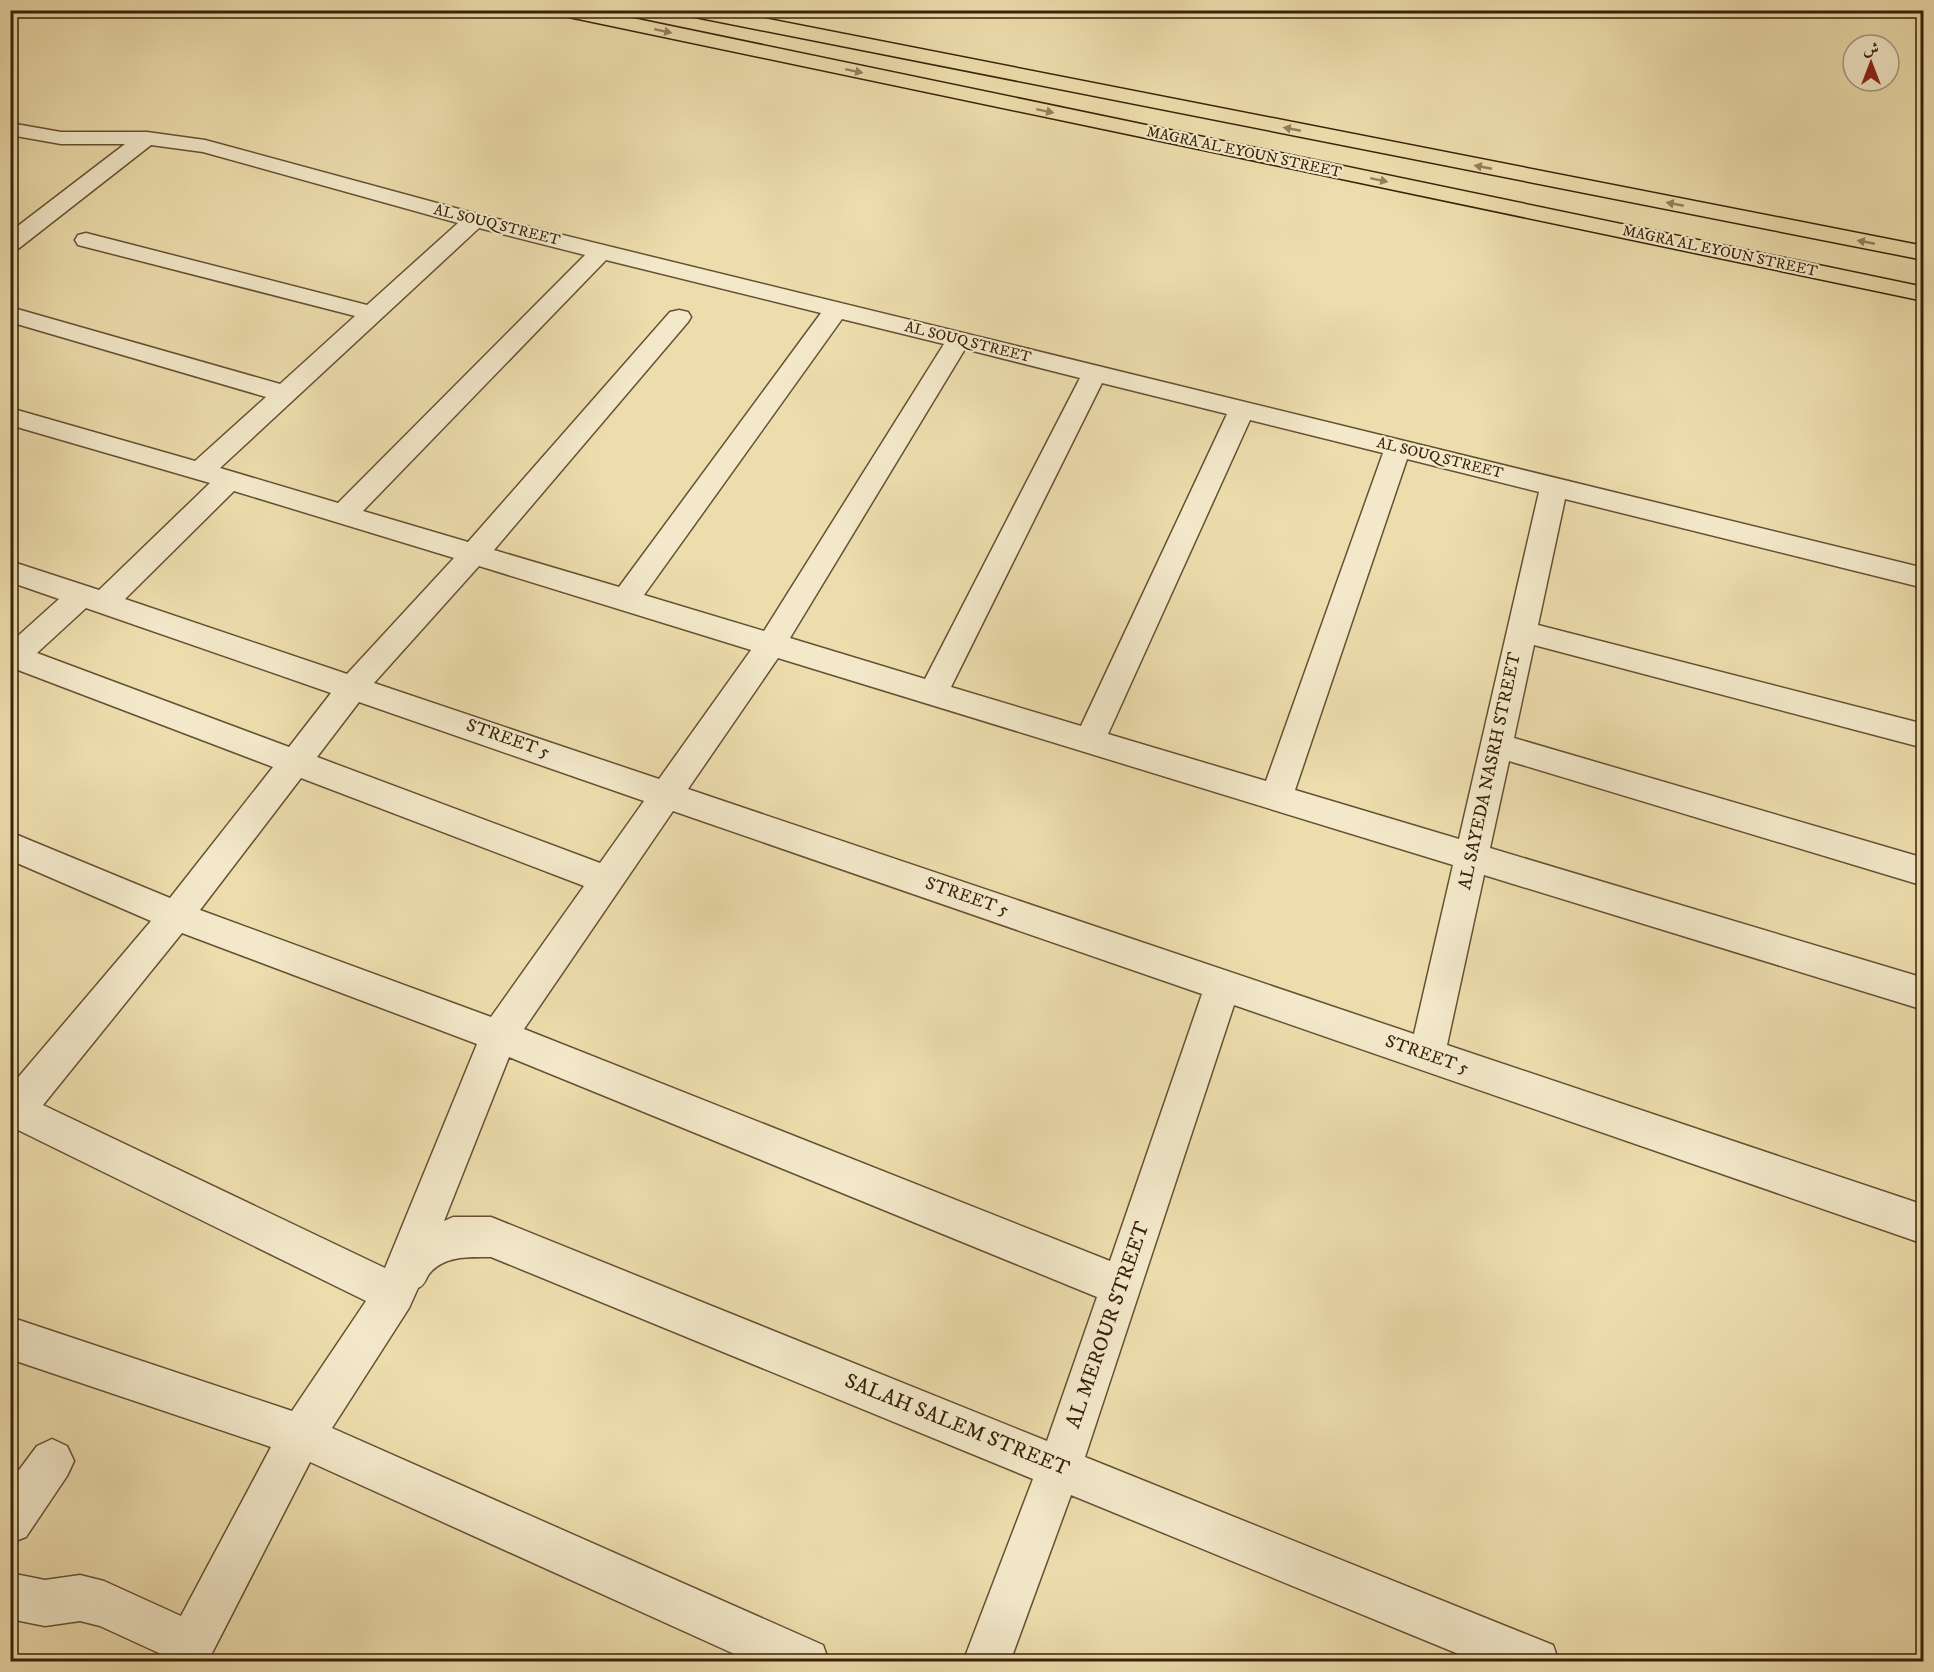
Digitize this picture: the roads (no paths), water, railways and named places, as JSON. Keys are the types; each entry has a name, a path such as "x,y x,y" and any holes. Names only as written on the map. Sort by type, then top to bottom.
{"main road":[{"name":"MAGRA AL EYOUN STREET","path":"564,10 1923,294"},
{"name":"MAGRA AL EYOUN STREET","path":"690,10 1923,253"}],"street":[{"name":"AL SOUQ STREET","path":"10,129 61,138 147,138 205,146 474,220 1923,578"},
{"path":"10,244 147,138"},
{"path":"12,658 94,599 215,476 285,394 474,220"},
{"path":"86,240 372,313"},
{"path":"343,515 602,251"},
{"path":"625,600 837,309"},
{"path":"10,314 285,394"},
{"path":"395,1294 13,1113 176,916 354,686 474,554 679,317"},
{"path":"10,1596 45,1603 80,1598 104,1604 186,1653 301,1436 395,1294 500,1036 771,644 959,339"},
{"path":"933,693 1095,373"},
{"path":"1090,740 1242,409"},
{"path":"10,416 1090,740 1923,994"},
{"path":"1276,797 1398,448"},
{"name":"AL SAYEDA NASRH STREET","path":"1427,1054 1554,487"},
{"name":"STREET 5","path":"10,571 354,686 1923,1226"},
{"path":"1521,631 1923,736"},
{"path":"12,658 608,880"},
{"path":"1496,745 1923,872"},
{"path":"10,845 176,916 500,1036 1121,1286"},
{"name":"AL MEROUR STREET","path":"986,1662 1060,1467 1223,985"},
{"name":"SALAH SALEM STREET","path":"395,1294 416,1258 453,1237 491,1237 1536,1662"},
{"path":"10,1338 301,1436 806,1662"},
{"path":"10,1521 52,1461"}]}
